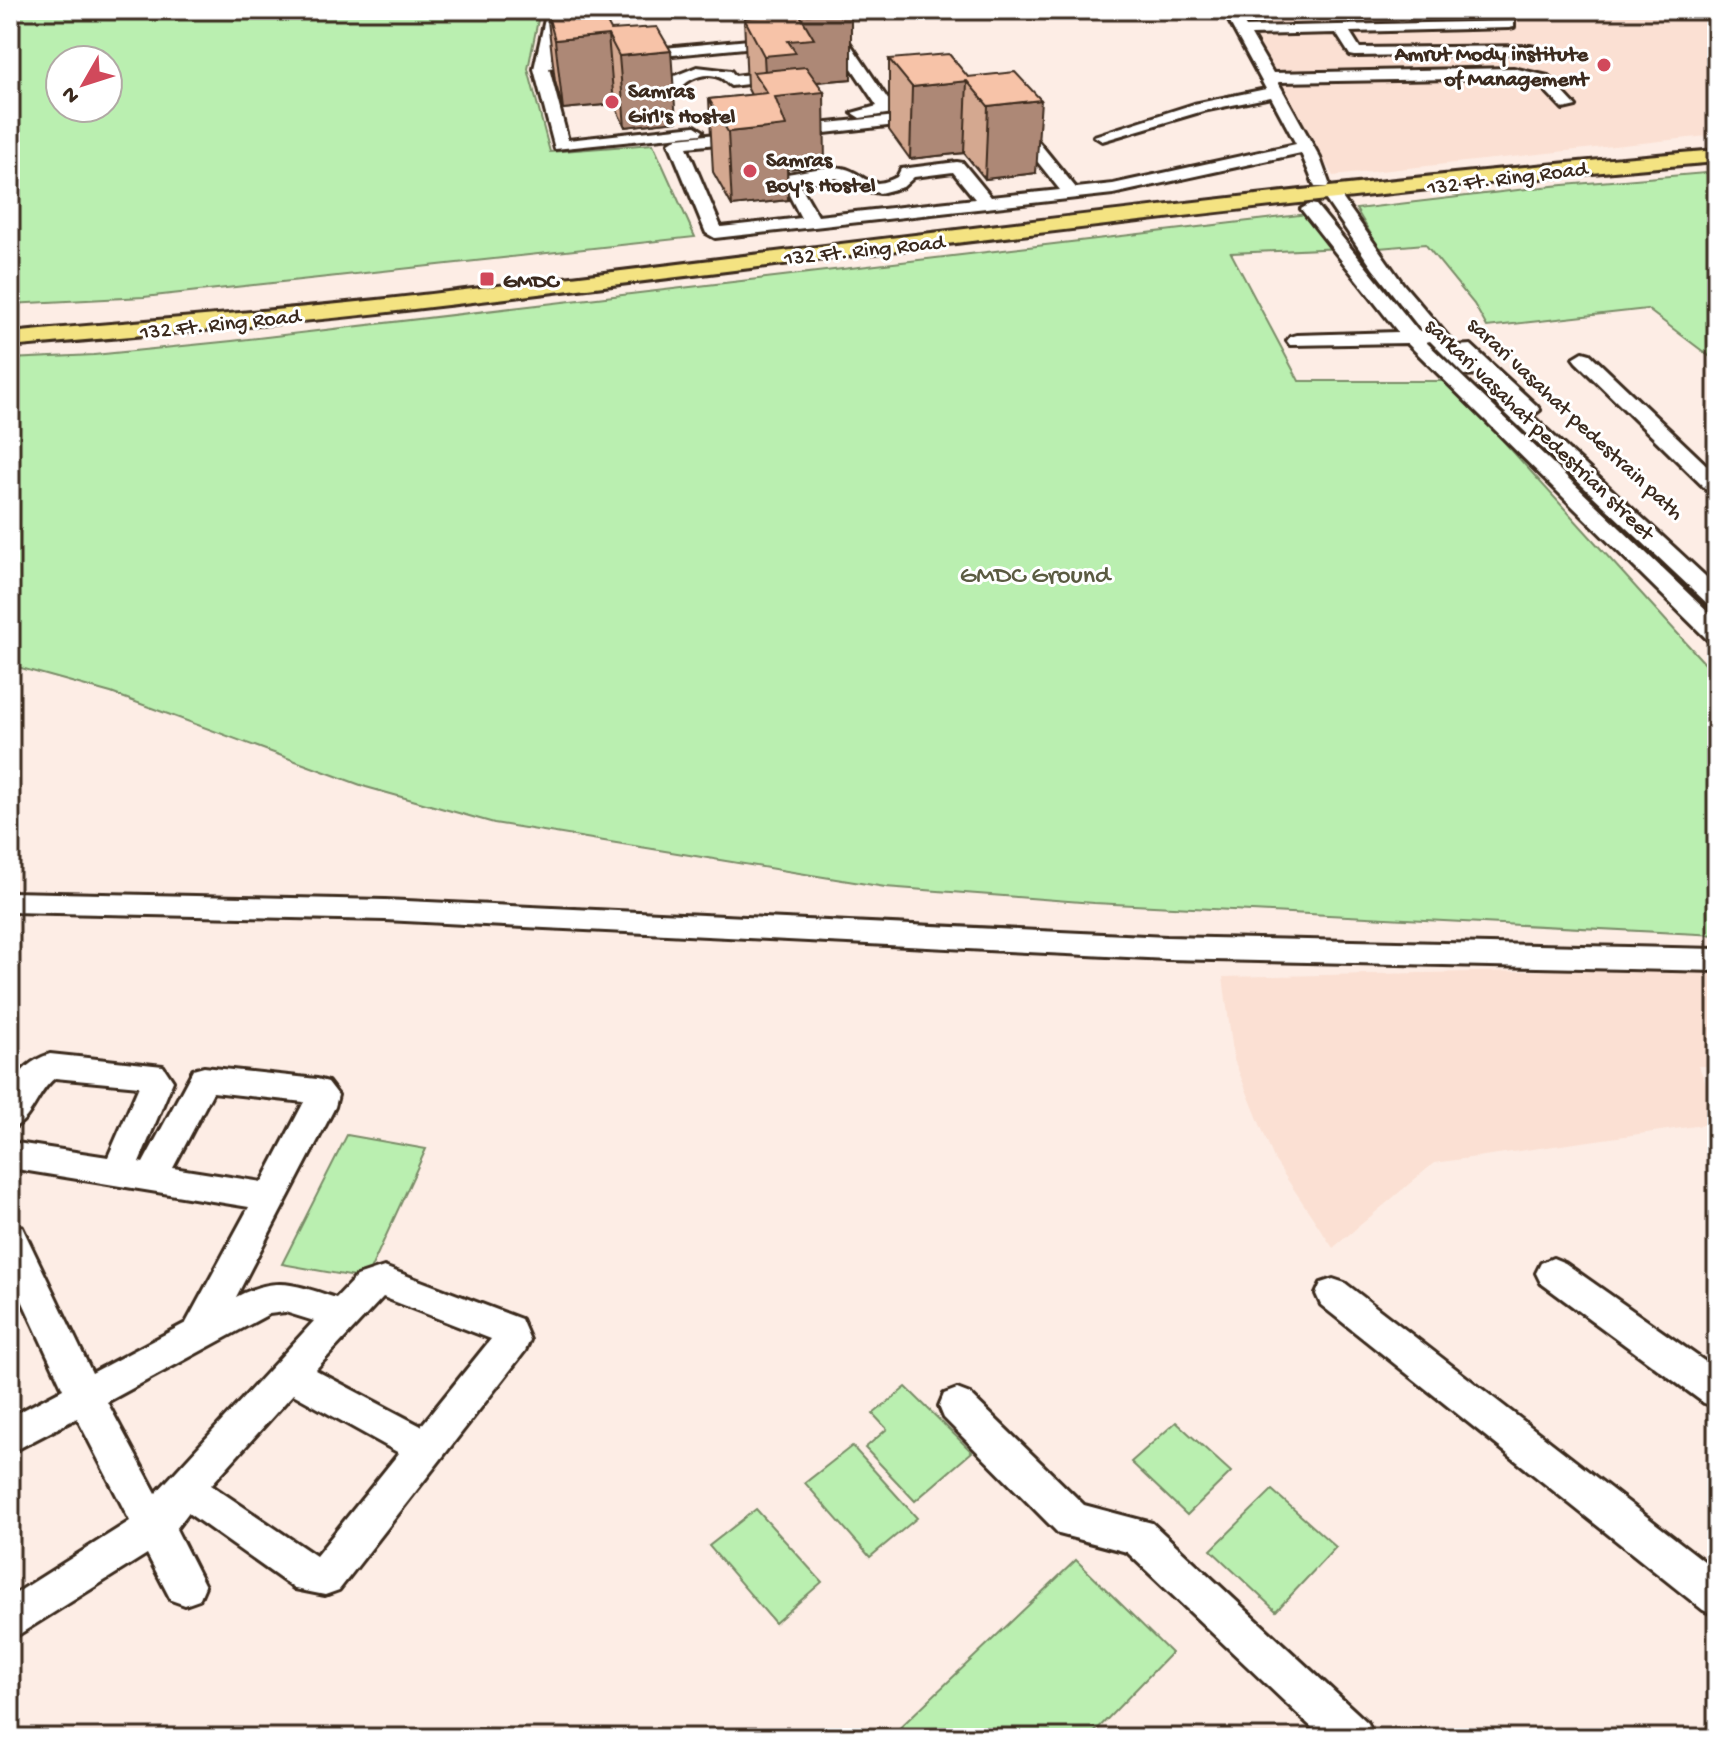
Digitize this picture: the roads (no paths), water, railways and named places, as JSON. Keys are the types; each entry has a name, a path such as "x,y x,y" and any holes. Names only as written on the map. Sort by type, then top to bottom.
{"main road":[{"name":"132 Ft. Ring Road","path":"10,323 229,305 578,263 1325,199 1717,140"},
{"name":"132 Ft. Ring Road","path":"10,340 419,302 680,268 1325,199 1535,171 1717,156"}],"street":[{"path":"542,64 838,36 887,110 561,146 542,64 554,10"},
{"path":"1230,10 1306,147 1325,199 1451,353 1717,600"},
{"path":"1241,31 1509,24"},
{"path":"1340,28 1355,52 1530,50"},
{"path":"623,93 674,88 677,80 697,71 726,74 731,81 783,76 766,43"},
{"path":"686,50 697,71"},
{"path":"1122,145 1213,115 1271,85 1505,73 1543,79 1568,106"},
{"path":"1102,136 1200,107 1234,103"},
{"path":"937,117 677,143 715,233 1113,189 1306,147"},
{"path":"996,134 1022,132 1072,194"},
{"path":"812,222 789,179 841,173 859,185 883,188 905,180 907,173 957,167 987,203"},
{"path":"883,188 902,212"},
{"name":"sarkari vasahat pedestrian street","path":"1325,199 1417,337 1717,635"},
{"name":"sarari vasahat pedestrain path","path":"1325,199 1467,352 1717,580"},
{"path":"1297,341 1417,337 1717,623"},
{"path":"1583,358 1717,487"},
{"path":"10,902 385,910 1167,948 1717,960"},
{"path":"10,1116 37,1075 50,1066 152,1075 157,1081 118,1172"},
{"path":"152,1177 204,1079 317,1091 322,1101 200,1331"},
{"path":"10,1155 272,1197"},
{"path":"10,1237 20,1287 84,1395 185,1586"},
{"path":"1553,1273 1717,1391"},
{"path":"10,1620 154,1527 184,1488 369,1287 384,1282 512,1334 509,1347 325,1576 309,1575 184,1488"},
{"path":"1333,1294 1717,1596"},
{"path":"10,1436 245,1306 285,1297 342,1315"},
{"path":"289,1374 428,1449"},
{"path":"957,1406 1073,1521 1138,1536 1353,1738"}],"place":[{"name":"Amrut Mody institute of Management","path":"1604,65"},
{"name":"Samras Girl's Hostel","path":"612,102"},
{"name":"Samras Boy's Hostel","path":"750,171"},
{"name":"GMDC","path":"487,279"}],"park label":[{"name":"GMDC Ground","path":"1035,573"}]}
